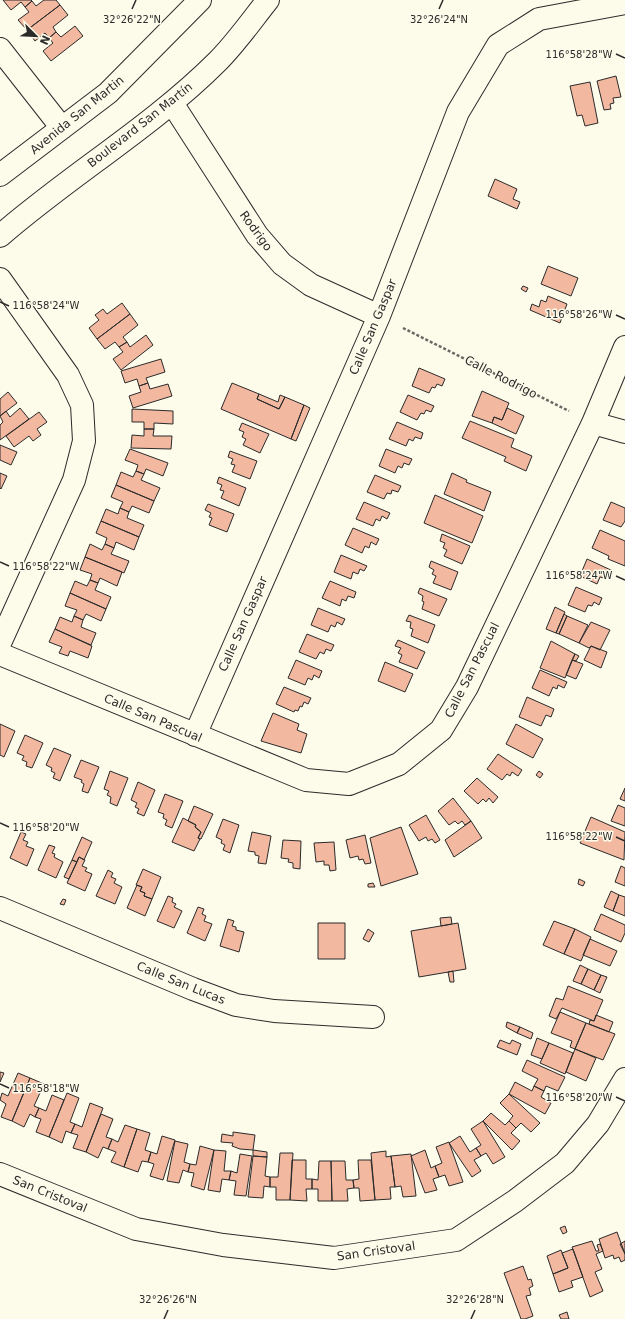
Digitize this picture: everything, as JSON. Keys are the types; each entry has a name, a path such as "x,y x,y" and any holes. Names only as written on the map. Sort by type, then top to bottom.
{"street":[{"name":"Avenida San Martin","path":"0,175 108,93 200,0"},
{"name":"Boulevard San Martín","path":"0,236 31,209 172,102 218,60 268,0"},
{"name":"Calle San Gaspar","path":"194,735 379,316 458,112 498,45 539,19 625,3"},
{"path":"0,49 62,128"},
{"name":"Rodrigo","path":"172,102 257,235 282,264 311,286 379,316"},
{"path":"0,279 68,375 82,405 84,441 74,480 0,643"},
{"name":"Calle San Pascual","path":"0,654 306,780 349,784 399,764 441,730 467,687 593,423 625,347"},
{"path":"593,423 625,432"},
{"name":"Calle San Lucas","path":"0,908 193,988 236,1004 274,1011 372,1017"},
{"name":"San Cristoval","path":"0,1174 136,1229 223,1245 334,1258 456,1240 515,1201 565,1163 598,1124 625,1079"}],"path":[{"name":"Calle Rodrigo","path":"379,316 593,423"}],"building":[{"path":"3,0 32,1 25,7 21,2 11,10"},
{"path":"44,0 56,0 60,5 27,30 18,20 29,12 25,7 32,1 36,6"},
{"path":"60,5 68,15 53,27 56,32 49,38 45,33 35,41 27,30"},
{"path":"75,26 83,36 51,61 43,51 53,43 49,38 56,32 61,37"},
{"path":"616,76 621,97 613,98 614,103 610,104 611,109 604,110 597,81"},
{"path":"590,82 598,123 585,126 582,115 577,116 570,86"},
{"path":"495,179 517,189 513,199 520,202 517,209 488,196"},
{"path":"548,266 578,278 571,296 541,284"},
{"path":"523,286 528,288 526,292 521,289"},
{"path":"548,296 567,304 560,323 530,310 532,304 539,307 541,300 546,302"},
{"path":"122,303 130,314 97,339 89,328 99,320 95,315 103,309 107,314"},
{"path":"130,314 138,325 123,337 127,342 119,347 115,342 105,349 97,339"},
{"path":"146,335 153,345 121,370 113,359 123,352 119,347 127,342 130,347"},
{"path":"161,359 165,372 146,378 148,383 139,386 137,379 125,383 121,371"},
{"path":"419,368 445,379 442,386 437,384 435,388 432,387 429,393 412,386"},
{"path":"148,383 150,389 168,384 172,396 133,408 129,396 141,392 139,386"},
{"path":"232,383 259,394 257,399 279,409 285,397 304,405 291,439 221,409"},
{"path":"482,391 509,403 502,420 494,417 492,423 472,416"},
{"path":"8,392 17,403 0,416 0,399"},
{"path":"259,394 278,402 280,395 285,397 279,409 257,399"},
{"path":"408,395 434,406 431,412 426,410 424,414 421,413 417,420 400,412"},
{"path":"304,405 310,408 296,441 291,439"},
{"path":"20,408 29,419 0,440 0,425 3,422 0,416 6,411 10,417"},
{"path":"507,408 524,416 516,434 492,423 494,417 502,420"},
{"path":"132,409 173,411 173,424 154,423 154,429 144,429 144,422 132,422"},
{"path":"39,412 47,422 37,429 41,435 33,441 29,436 14,447 6,436"},
{"path":"470,421 514,439 511,447 532,456 526,471 504,461 506,457 462,438"},
{"path":"397,422 423,433 421,439 415,437 413,441 409,439 406,446 389,439"},
{"path":"242,423 269,434 260,453 243,445 246,439 242,437 244,432 239,430"},
{"path":"144,429 154,429 153,436 172,436 171,449 131,448 132,435 144,436"},
{"path":"0,445 17,452 11,465 0,460"},
{"path":"130,449 168,463 163,476 146,469 144,474 136,471 138,465 125,460"},
{"path":"386,449 412,459 409,465 404,463 402,468 398,466 395,473 379,466"},
{"path":"230,451 257,461 250,479 232,472 235,465 231,464 233,459 228,457"},
{"path":"136,471 144,474 141,480 160,488 154,501 116,485 121,472 133,477"},
{"path":"0,473 7,476 1,489 0,488"},
{"path":"452,473 467,480 466,482 491,492 484,511 444,494"},
{"path":"375,475 401,486 398,492 392,490 391,494 387,493 384,499 367,492"},
{"path":"219,477 246,488 239,506 221,498 224,491 220,490 222,485 217,483"},
{"path":"116,485 154,501 149,513 132,506 129,512 120,508 123,502 111,497"},
{"path":"435,495 483,516 472,543 424,523"},
{"path":"364,502 390,513 387,519 382,516 380,521 376,519 373,526 356,519"},
{"path":"611,502 625,508 625,521 621,527 603,520"},
{"path":"208,504 234,514 227,532 209,525 212,518 209,517 211,513 205,510"},
{"path":"120,508 129,512 127,518 144,525 139,537 101,521 106,509 118,514"},
{"path":"101,521 139,537 134,550 116,542 114,548 105,544 107,538 96,533"},
{"path":"353,528 379,539 376,545 371,542 369,548 365,546 362,553 345,545"},
{"path":"600,530 625,541 625,566 608,559 609,556 592,548"},
{"path":"442,534 470,546 462,564 444,556 447,550 443,548 445,543 440,541"},
{"path":"90,544 102,550 105,544 114,548 111,554 129,561 124,573 85,557"},
{"path":"341,555 367,566 364,571 360,569 358,574 353,572 351,579 334,572"},
{"path":"85,557 122,572 117,586 100,578 98,583 90,580 92,574 80,570"},
{"path":"587,559 613,571 611,576 606,574 604,578 600,577 597,584 580,576"},
{"path":"431,561 458,572 451,590 433,583 436,576 432,574 434,570 429,567"},
{"path":"90,580 98,583 95,590 111,597 106,609 70,593 75,581 87,586"},
{"path":"330,581 356,592 354,598 348,596 346,601 342,599 340,606 322,598"},
{"path":"576,587 602,598 599,605 594,602 592,606 588,605 585,612 568,605"},
{"path":"420,588 447,599 439,616 422,609 424,602 422,601 423,596 418,593"},
{"path":"70,593 106,609 101,621 86,614 83,620 74,616 77,610 65,606"},
{"path":"555,607 565,612 556,633 546,629"},
{"path":"318,608 345,619 342,625 337,622 335,627 331,625 328,632 311,625"},
{"path":"564,614 567,616 559,634 556,633"},
{"path":"409,615 435,625 428,643 411,636 413,629 410,628 411,622 406,621"},
{"path":"74,616 83,620 81,627 96,633 91,645 55,629 60,617 72,622"},
{"path":"567,616 588,625 579,643 559,634"},
{"path":"591,622 610,630 600,650 591,646 589,648 579,643"},
{"path":"55,629 92,646 88,658 70,651 68,656 59,653 62,647 49,642"},
{"path":"307,634 334,645 331,651 326,649 324,654 320,652 316,659 299,652"},
{"path":"398,640 425,652 417,669 399,662 402,655 398,653 401,648 395,646"},
{"path":"551,641 575,654 565,678 540,668"},
{"path":"591,646 607,652 601,668 584,660"},
{"path":"575,654 579,656 576,661 572,660"},
{"path":"296,660 322,671 319,678 314,675 312,680 308,678 305,685 288,678"},
{"path":"572,660 583,664 576,679 566,675"},
{"path":"385,662 413,674 405,692 378,681"},
{"path":"540,670 567,682 564,688 558,685 557,689 553,687 549,696 532,688"},
{"path":"284,687 311,698 308,704 304,702 298,711 295,710 294,712 276,704"},
{"path":"527,697 554,709 551,717 546,715 541,726 519,717"},
{"path":"273,713 299,724 297,730 307,734 301,753 261,741"},
{"path":"0,724 15,731 4,757 0,755"},
{"path":"516,724 543,739 533,758 506,744"},
{"path":"25,735 43,743 32,768 26,766 27,762 22,760 24,756 17,753"},
{"path":"54,748 71,755 60,781 53,778 55,773 51,771 52,768 46,765"},
{"path":"498,754 522,770 518,776 512,772 510,776 507,774 502,780 487,769"},
{"path":"81,760 99,767 88,793 82,791 84,784 81,782 82,780 74,777"},
{"path":"110,771 128,778 117,806 110,803 111,797 107,795 109,791 104,789"},
{"path":"539,771 543,774 540,778 536,775"},
{"path":"477,778 498,797 493,803 489,798 486,802 483,799 478,804 464,791"},
{"path":"138,782 155,790 144,816 137,813 139,809 135,807 137,803 131,800"},
{"path":"625,788 625,801 620,799"},
{"path":"165,794 183,801 172,828 165,825 167,820 163,818 164,814 158,812"},
{"path":"453,798 471,821 465,825 462,821 458,824 455,821 449,825 438,811"},
{"path":"618,805 625,808 625,826 611,821"},
{"path":"194,806 213,814 201,839 198,838 201,832 195,827 196,825 188,821"},
{"path":"426,815 440,840 435,843 432,839 428,841 426,837 419,841 409,825"},
{"path":"591,817 625,832 624,860 580,843"},
{"path":"183,818 196,825 195,827 201,832 198,838 200,839 194,851 172,842"},
{"path":"223,819 239,825 230,853 223,850 225,845 221,843 222,840 216,837"},
{"path":"471,821 482,838 454,857 445,840"},
{"path":"401,827 418,874 381,886 370,838"},
{"path":"21,832 26,834 23,840 28,842 26,846 34,849 27,866 10,858"},
{"path":"252,832 271,836 266,864 258,863 259,856 255,855 255,852 248,851"},
{"path":"365,835 371,863 365,864 363,859 359,860 358,856 350,858 346,840"},
{"path":"82,837 92,842 84,860 79,857 77,862 72,860"},
{"path":"283,840 301,841 300,869 293,868 293,863 288,862 289,859 281,858"},
{"path":"334,842 336,870 330,871 329,865 324,865 324,861 316,862 314,843"},
{"path":"49,845 55,847 52,853 55,854 54,857 63,862 56,878 38,870"},
{"path":"79,857 85,860 82,866 87,868 85,871 92,874 85,891 67,883"},
{"path":"72,860 77,862 69,879 64,877"},
{"path":"621,866 625,868 625,886 615,882"},
{"path":"143,869 161,877 152,899 144,896 145,893 140,891 142,887 136,885"},
{"path":"108,870 113,873 111,877 116,879 114,883 122,887 115,904 96,896"},
{"path":"579,879 585,882 583,886 578,884"},
{"path":"373,883 375,887 368,887 368,884"},
{"path":"137,885 142,887 140,891 145,893 144,896 152,899 145,916 127,908"},
{"path":"611,891 619,895 613,911 604,907"},
{"path":"619,895 625,897 625,916 613,911"},
{"path":"168,896 173,898 172,902 176,904 174,907 182,911 174,928 157,921"},
{"path":"63,899 66,900 64,905 60,904"},
{"path":"198,907 204,909 202,914 206,916 204,921 212,924 205,941 187,933"},
{"path":"601,914 625,925 625,933 621,942 594,930"},
{"path":"451,917 452,924 441,926 440,918"},
{"path":"228,919 234,921 232,926 236,927 236,930 244,932 239,952 220,946"},
{"path":"554,921 575,929 564,954 543,945"},
{"path":"318,923 345,923 345,959 318,959"},
{"path":"458,923 466,969 419,977 411,931"},
{"path":"368,929 374,933 369,942 363,939"},
{"path":"575,929 591,937 581,961 564,954"},
{"path":"590,939 617,951 610,966 583,955"},
{"path":"580,965 588,969 581,984 573,981"},
{"path":"588,969 601,975 594,990 581,984"},
{"path":"453,971 454,982 450,982 448,972"},
{"path":"601,975 607,977 600,993 594,990"},
{"path":"568,986 603,1000 594,1021 562,1008 556,1019 549,1016 556,998 563,1000"},
{"path":"560,1012 586,1023 575,1049 570,1047 572,1041 551,1033"},
{"path":"596,1015 613,1022 609,1032 589,1024 590,1020 594,1021"},
{"path":"507,1022 520,1027 517,1033 506,1027"},
{"path":"586,1023 615,1034 603,1060 575,1049"},
{"path":"520,1027 533,1033 531,1039 517,1033"},
{"path":"537,1038 549,1043 542,1059 531,1055"},
{"path":"500,1040 510,1044 512,1040 521,1044 517,1055 497,1047"},
{"path":"549,1043 573,1053 565,1074 540,1063"},
{"path":"575,1049 596,1058 586,1081 566,1072"},
{"path":"527,1060 565,1077 558,1091 546,1086 544,1091 534,1086 538,1079 522,1071"},
{"path":"0,1072 4,1073 0,1082"},
{"path":"18,1073 30,1078 12,1121 1,1117 6,1104 0,1100 2,1093 8,1096"},
{"path":"30,1078 44,1084 34,1106 39,1108 35,1117 30,1114 24,1127 12,1121"},
{"path":"515,1082 532,1091 534,1086 544,1091 541,1097 551,1103 545,1114 509,1094"},
{"path":"67,1093 79,1098 70,1122 75,1124 71,1133 66,1131 62,1143 49,1137"},
{"path":"509,1094 540,1123 531,1132 521,1123 516,1128 509,1121 513,1116 500,1103"},
{"path":"52,1095 64,1100 49,1137 36,1132 41,1119 35,1117 39,1108 46,1111"},
{"path":"90,1103 103,1108 86,1152 73,1148 78,1135 71,1133 75,1124 82,1127"},
{"path":"491,1113 505,1125 509,1121 516,1128 511,1133 520,1141 512,1150 483,1121"},
{"path":"101,1114 113,1119 106,1137 112,1139 108,1149 103,1147 98,1158 86,1152"},
{"path":"483,1121 505,1157 493,1164 486,1153 481,1156 476,1148 481,1145 471,1129"},
{"path":"125,1125 137,1129 124,1167 111,1162 116,1152 108,1149 112,1139 118,1142"},
{"path":"137,1129 150,1133 145,1150 151,1152 148,1162 142,1161 138,1172 124,1167"},
{"path":"233,1132 255,1135 253,1150 240,1149 232,1146 233,1143 221,1142 222,1134 233,1136"},
{"path":"162,1136 175,1140 163,1180 150,1176 154,1164 148,1162 151,1152 157,1154"},
{"path":"460,1136 470,1152 476,1148 481,1156 474,1160 481,1171 472,1177 449,1143"},
{"path":"175,1141 188,1144 184,1162 190,1164 188,1172 183,1170 179,1183 167,1181"},
{"path":"449,1142 463,1182 449,1186 445,1175 439,1177 435,1166 442,1163 436,1147"},
{"path":"200,1146 214,1150 204,1190 191,1186 194,1173 188,1172 190,1164 196,1165"},
{"path":"214,1150 226,1151 224,1171 231,1171 229,1180 222,1179 220,1192 208,1190"},
{"path":"253,1150 267,1152 267,1157 253,1156"},
{"path":"425,1150 431,1168 435,1166 439,1177 433,1179 437,1190 425,1193 411,1156"},
{"path":"386,1151 386,1157 391,1156 395,1187 390,1187 391,1199 375,1200 371,1153"},
{"path":"280,1153 293,1153 290,1200 276,1200 276,1187 270,1187 270,1177 278,1177"},
{"path":"240,1154 252,1156 246,1196 234,1195 236,1181 229,1180 231,1171 237,1173"},
{"path":"411,1154 416,1196 403,1197 401,1186 395,1187 391,1156"},
{"path":"253,1156 267,1157 265,1176 270,1177 270,1187 264,1186 263,1198 248,1197"},
{"path":"292,1160 306,1160 306,1179 312,1179 312,1189 306,1189 307,1201 290,1200"},
{"path":"358,1160 371,1160 375,1200 360,1201 359,1188 354,1188 353,1180 359,1179"},
{"path":"319,1161 331,1161 332,1201 318,1201 318,1189 312,1189 312,1179 318,1180"},
{"path":"331,1161 345,1161 346,1180 353,1180 354,1188 347,1189 348,1201 332,1201"},
{"path":"565,1226 567,1232 563,1234 560,1228"},
{"path":"617,1232 625,1254 625,1260 621,1262 619,1257 614,1259 613,1255 605,1258 599,1239"},
{"path":"592,1241 596,1251 599,1251 597,1245 600,1244 603,1251 596,1254 602,1269 595,1272 603,1291 590,1297 572,1247"},
{"path":"625,1241 625,1254 620,1244"},
{"path":"573,1249 583,1277 571,1281 573,1287 559,1292 553,1274 568,1268 562,1253"},
{"path":"561,1250 568,1268 553,1274 547,1256"},
{"path":"523,1266 528,1280 531,1279 533,1286 529,1288 531,1295 526,1296 533,1316 521,1319 504,1273"},
{"path":"567,1312 569,1319 561,1319 559,1315"}]}
